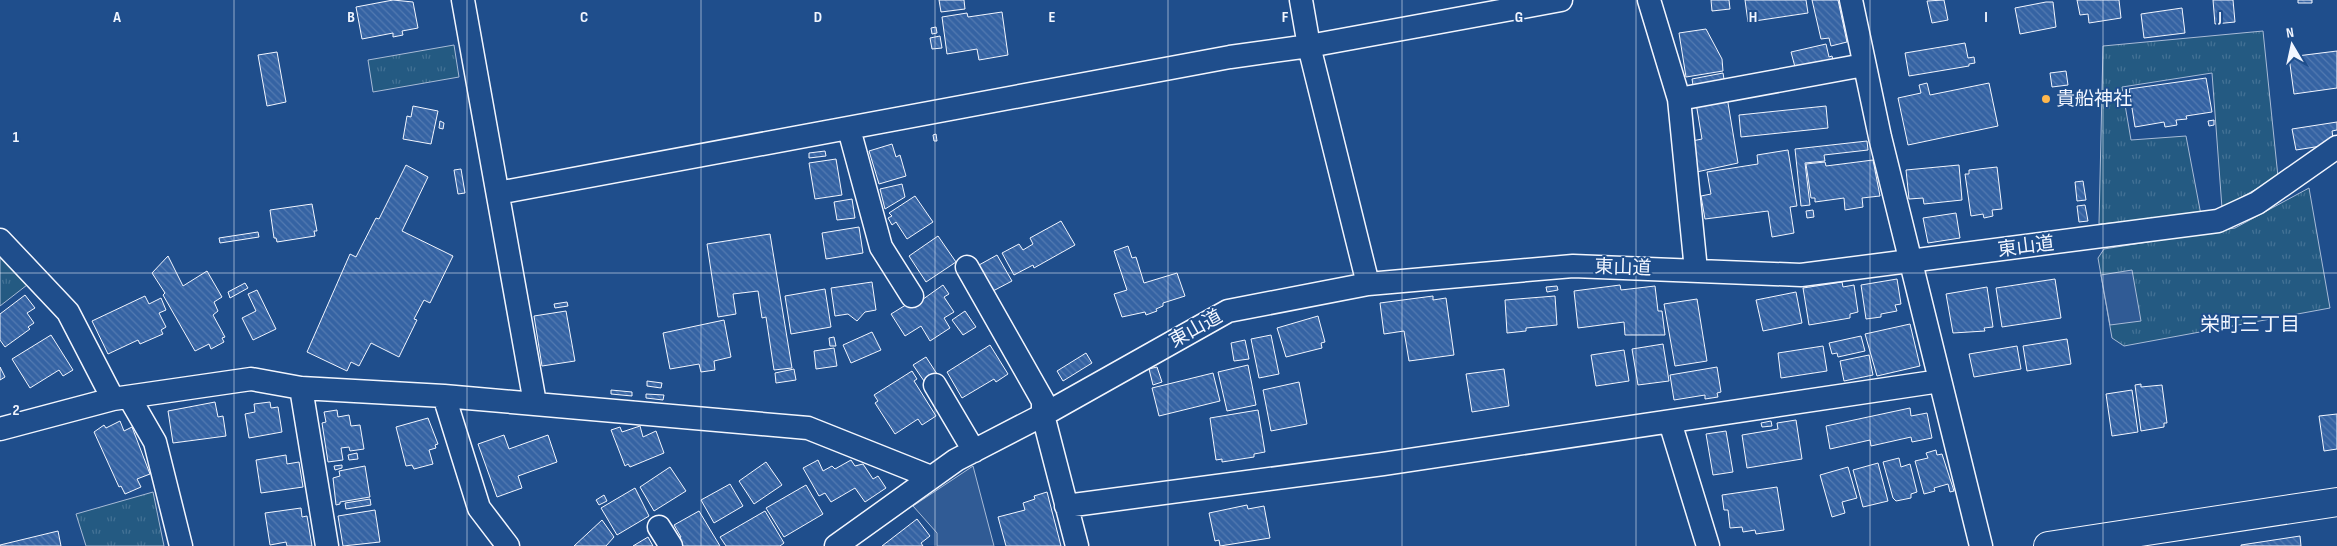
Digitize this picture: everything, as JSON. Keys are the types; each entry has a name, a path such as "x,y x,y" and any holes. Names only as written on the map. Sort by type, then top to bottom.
{"street":[{"path":"463,0 535,403"},
{"path":"1301,0 1309,46 1368,284"},
{"path":"498,193 1230,57 1309,46 1560,0"},
{"path":"1649,0 1679,99 1696,270"},
{"path":"1850,0 1910,261 1981,546"},
{"path":"1679,99 1864,65"},
{"path":"849,129 881,247 912,296"},
{"name":"東山道","path":"836,546 931,477 974,451 1043,415 1228,311 1368,284 1574,266 1801,275 2218,221 2257,203 2337,147"},
{"path":"0,240 68,312 121,398 155,442 181,546"},
{"path":"967,267 1043,401 1043,415 1077,546"},
{"path":"0,429 121,398 251,379 301,388 535,403 808,428 931,477"},
{"path":"1066,506 1384,464 1940,381"},
{"path":"935,385 974,451"},
{"path":"301,388 326,546"},
{"path":"444,396 479,508 508,546"},
{"path":"1670,422 1708,546"},
{"path":"2048,546 2166,538 2337,502"},
{"path":"660,527 671,546"}],"green space":[{"path":"2263,31 2278,177 2222,208 2212,73 2122,87 2131,140 2186,136 2201,215 2099,224 2103,46"},
{"path":"454,45 459,77 373,92 368,60"},
{"path":"2309,188 2330,308 2124,346 2112,338 2098,258 2104,249 2235,228"},
{"path":"0,255 27,285 0,306"},
{"path":"153,492 164,546 86,546 76,514"}],"shaded area":[{"path":"2132,270 2141,321 2110,325 2101,275"},
{"path":"973,466 994,546 937,546 937,533 913,506"}],"building":[{"path":"393,0 413,2 418,28 402,31 403,35 393,37 393,33 362,39 356,7"},
{"path":"939,0 964,0 965,9 941,12"},
{"path":"1711,0 1729,0 1730,9 1712,11"},
{"path":"1745,0 1806,0 1808,13 1748,22"},
{"path":"1812,0 1838,0 1847,42 1831,46 1829,38 1821,39"},
{"path":"1944,0 1948,20 1932,23 1927,1"},
{"path":"2077,0 2119,0 2121,18 2089,23 2088,14 2080,15"},
{"path":"2213,0 2233,0 2235,22 2215,24"},
{"path":"2298,0 2312,0 2312,3 2298,3"},
{"path":"2053,2 2056,27 2020,34 2015,8"},
{"path":"2182,8 2185,33 2144,38 2141,14"},
{"path":"1002,12 1008,55 979,60 977,49 947,54 942,17 967,13 968,17"},
{"path":"936,27 937,33 932,34 931,28"},
{"path":"1706,29 1722,59 1723,71 1686,77 1679,33"},
{"path":"940,36 942,48 932,49 930,38"},
{"path":"1965,43 1968,58 1974,57 1975,63 1969,64 1969,66 1909,76 1905,53"},
{"path":"1826,44 1829,57 1832,56 1833,60 1795,67 1791,52"},
{"path":"2337,51 2337,88 2294,94 2289,57"},
{"path":"277,52 286,102 267,106 258,55"},
{"path":"2066,71 2068,85 2052,87 2050,73"},
{"path":"1723,73 1738,163 1692,173 1687,142 1702,139 1692,79"},
{"path":"2206,78 2212,112 2186,116 2187,119 2176,120 2177,125 2165,127 2164,122 2135,127 2129,89"},
{"path":"1927,83 1930,95 1989,83 1998,126 1908,145 1898,98 1921,93 1919,85"},
{"path":"413,106 438,111 431,144 403,139 407,116 411,117"},
{"path":"1826,106 1828,128 1741,137 1739,115"},
{"path":"2214,120 2214,125 2209,126 2208,121"},
{"path":"440,121 444,123 443,129 439,128"},
{"path":"2337,122 2337,130 2332,131 2334,144 2296,150 2292,129"},
{"path":"936,134 937,141 934,141 933,135"},
{"path":"1867,141 1868,150 1824,155 1825,161 1805,163 1810,205 1801,206 1795,149"},
{"path":"892,144 896,157 900,155 906,176 879,184 869,151"},
{"path":"1788,150 1797,206 1790,207 1794,233 1772,237 1768,211 1705,219 1701,196 1711,194 1707,172 1758,164 1757,155"},
{"path":"825,151 826,156 809,158 809,153"},
{"path":"836,159 842,195 815,199 809,163"},
{"path":"1873,160 1880,196 1862,198 1863,207 1845,210 1844,198 1815,202 1815,198 1811,198 1806,164 1825,162 1826,166"},
{"path":"406,165 428,177 402,231 453,256 430,303 424,300 414,319 417,320 399,357 371,343 359,366 351,362 347,371 307,352 350,254 356,257 376,218 379,219"},
{"path":"1959,165 1962,200 1924,204 1923,198 1909,199 1906,170"},
{"path":"1997,167 2002,209 1992,210 1993,216 1984,218 1983,214 1971,216 1965,174 1969,174 1969,170"},
{"path":"461,169 465,193 458,194 454,170"},
{"path":"2083,181 2086,200 2077,201 2075,182"},
{"path":"902,184 905,197 885,209 880,189"},
{"path":"915,196 933,222 907,239 896,222 892,225 888,218 892,216 889,213"},
{"path":"852,199 855,218 837,220 834,202"},
{"path":"312,204 317,231 314,231 315,236 277,242 276,238 274,238 270,210"},
{"path":"2085,205 2088,221 2079,222 2077,206"},
{"path":"1813,210 1814,217 1807,218 1806,211"},
{"path":"1956,213 1960,238 1928,243 1923,218"},
{"path":"1061,221 1075,245 1034,268 1033,265 1014,275 1002,253 1019,244 1023,250 1033,244 1030,238"},
{"path":"859,227 863,253 826,259 822,233"},
{"path":"258,232 259,237 220,243 219,238"},
{"path":"770,234 792,368 774,370 766,317 762,318 758,291 733,294 736,314 718,317 707,244"},
{"path":"938,236 956,262 926,282 909,256"},
{"path":"1128,246 1132,258 1136,257 1144,283 1177,273 1185,296 1163,303 1163,306 1156,309 1157,311 1146,315 1145,312 1122,317 1114,294 1127,290 1114,251"},
{"path":"997,255 1012,281 993,291 979,265"},
{"path":"168,256 183,286 207,271 222,297 214,302 218,311 213,315 225,337 222,338 224,342 211,349 209,344 195,351 163,295 165,293 152,273"},
{"path":"1897,279 1901,304 1895,305 1897,311 1881,314 1881,317 1866,319 1861,285"},
{"path":"2055,279 2061,318 2002,327 1996,288"},
{"path":"872,282 876,310 865,312 857,321 848,314 835,316 831,288"},
{"path":"1842,282 1843,287 1854,285 1858,312 1850,314 1850,318 1809,325 1803,288"},
{"path":"245,283 248,288 230,298 228,292"},
{"path":"943,285 949,294 944,297 954,312 944,318 950,328 930,341 921,326 905,336 891,314 909,303 912,307"},
{"path":"1620,285 1621,290 1655,286 1658,311 1662,311 1665,335 1625,335 1624,322 1578,328 1574,291"},
{"path":"1557,286 1558,290 1547,292 1546,287"},
{"path":"1987,287 1993,327 1984,328 1985,331 1953,333 1946,294"},
{"path":"825,289 831,327 791,334 785,296"},
{"path":"257,290 276,329 253,340 242,318 256,311 248,294"},
{"path":"1796,292 1802,323 1763,331 1756,300"},
{"path":"25,295 35,308 27,313 34,323 28,327 30,329 5,347 0,340 0,314"},
{"path":"145,296 149,304 161,298 166,310 159,313 166,327 161,330 163,334 140,344 138,340 108,354 92,321"},
{"path":"1433,296 1433,300 1446,298 1454,355 1409,361 1404,331 1384,334 1380,303"},
{"path":"1555,296 1557,325 1526,328 1526,331 1507,333 1505,300"},
{"path":"1697,299 1707,361 1675,366 1664,304"},
{"path":"567,302 568,306 555,308 554,304"},
{"path":"566,311 575,361 542,366 534,316"},
{"path":"965,311 976,327 963,335 952,320"},
{"path":"1318,316 1325,342 1321,343 1322,348 1286,357 1277,328"},
{"path":"724,320 731,357 714,361 715,370 701,372 699,364 670,369 663,333"},
{"path":"1910,324 1920,366 1877,376 1865,334"},
{"path":"872,332 881,350 851,363 843,345"},
{"path":"51,335 73,370 63,376 59,370 30,388 12,359"},
{"path":"1271,335 1279,374 1259,378 1251,339"},
{"path":"1861,336 1865,351 1838,357 1837,353 1832,354 1829,343"},
{"path":"834,337 836,346 830,346 829,338"},
{"path":"2067,339 2071,364 2027,371 2023,346"},
{"path":"1245,340 1249,359 1234,361 1231,343"},
{"path":"1663,344 1669,381 1638,385 1632,349"},
{"path":"990,345 1008,374 996,382 994,379 962,398 947,372"},
{"path":"1823,346 1827,371 1781,378 1778,353"},
{"path":"2017,346 2021,369 1974,377 1969,354"},
{"path":"834,348 837,366 816,369 814,351"},
{"path":"1624,350 1629,381 1596,386 1591,355"},
{"path":"1086,353 1092,363 1063,381 1057,371"},
{"path":"1869,355 1873,375 1844,381 1840,361"},
{"path":"926,357 937,374 924,381 913,365"},
{"path":"1248,365 1256,405 1227,411 1218,372"},
{"path":"0,367 5,377 0,380"},
{"path":"1157,367 1162,382 1153,385 1149,369"},
{"path":"1717,367 1721,392 1717,393 1718,397 1705,399 1705,395 1674,400 1670,375"},
{"path":"794,369 796,380 776,383 775,373"},
{"path":"1504,369 1509,406 1472,412 1466,374"},
{"path":"912,371 917,379 914,381 936,416 922,425 918,419 895,434 875,403 878,401 874,395"},
{"path":"1213,373 1220,401 1159,416 1152,388"},
{"path":"647,381 662,383 661,388 647,386"},
{"path":"1299,382 1307,424 1271,431 1263,390"},
{"path":"2141,384 2141,387 2162,385 2167,423 2164,423 2164,427 2141,431 2135,385"},
{"path":"611,390 632,392 632,396 611,394"},
{"path":"2132,390 2138,432 2112,436 2106,394"},
{"path":"646,394 664,395 663,400 646,398"},
{"path":"215,402 218,417 223,416 226,436 173,443 168,411"},
{"path":"270,402 271,408 278,407 282,432 249,438 245,414 255,412 254,404"},
{"path":"1910,408 1911,416 1927,413 1932,438 1912,442 1911,437 1871,446 1870,440 1830,449 1826,426"},
{"path":"337,410 338,417 349,415 351,426 360,425 364,449 350,451 349,447 341,448 343,460 328,462 322,423 326,422 324,412"},
{"path":"1258,410 1265,452 1254,454 1254,457 1222,462 1222,459 1216,460 1210,418"},
{"path":"2337,414 2337,449 2324,451 2319,416"},
{"path":"428,418 438,444 435,445 436,448 429,450 433,464 414,469 412,465 406,466 396,427"},
{"path":"1796,420 1802,459 1747,468 1742,435 1778,429 1777,423"},
{"path":"120,421 124,431 132,427 150,474 137,479 141,487 125,494 121,486 119,487 94,432 104,425 106,428"},
{"path":"1771,421 1772,426 1762,427 1761,423"},
{"path":"640,426 643,437 656,431 664,453 630,467 628,464 625,466 611,430 620,427 622,432"},
{"path":"1726,431 1733,472 1713,475 1706,434"},
{"path":"504,435 509,449 548,435 557,462 518,476 522,488 497,497 478,444"},
{"path":"1936,450 1937,455 1942,454 1954,491 1950,492 1948,484 1934,488 1935,491 1924,494 1915,461 1928,458 1926,453"},
{"path":"357,453 358,459 349,460 348,455"},
{"path":"286,455 287,464 299,462 303,487 261,493 256,460"},
{"path":"1899,458 1901,467 1910,464 1917,492 1911,494 1911,498 1896,501 1893,498 1883,462"},
{"path":"818,460 823,471 832,466 835,469 851,460 855,466 863,464 873,479 878,476 886,488 865,502 855,488 831,502 825,493 819,496 803,468"},
{"path":"766,462 782,485 754,504 739,481"},
{"path":"1878,463 1888,501 1863,507 1853,470"},
{"path":"342,465 342,468 335,470 334,466"},
{"path":"365,466 370,497 340,502 340,504 336,505 333,478 340,476 339,471"},
{"path":"670,467 686,491 654,511 640,487"},
{"path":"1848,467 1857,498 1842,502 1845,513 1832,517 1820,475"},
{"path":"730,484 743,506 714,523 701,500"},
{"path":"806,485 823,514 784,537 766,508"},
{"path":"1777,487 1784,530 1756,534 1755,530 1743,532 1742,527 1730,528 1728,510 1724,510 1722,495"},
{"path":"635,488 649,516 617,535 601,508"},
{"path":"1047,492 1061,546 1006,546 998,517 1025,510 1023,503 1035,499 1034,496"},
{"path":"604,495 607,501 599,505 596,500"},
{"path":"370,499 371,505 346,509 345,503"},
{"path":"1247,505 1248,509 1264,506 1270,538 1220,546 1219,540 1215,541 1209,513"},
{"path":"301,508 302,517 307,516 312,546 287,546 286,542 270,545 265,513"},
{"path":"375,510 380,542 343,546 338,516"},
{"path":"699,511 720,546 682,546 678,539 681,537 674,525"},
{"path":"765,511 784,543 780,546 726,546 720,537"},
{"path":"917,519 930,536 921,543 923,546 882,546"},
{"path":"602,520 614,537 606,546 574,546"},
{"path":"58,531 61,546 0,546 0,545"},
{"path":"2300,536 2301,546 2241,546 2241,545"},
{"path":"648,537 653,546 633,546"}],"place":[{"name":"貴船神社","path":"2046,99"}],"district":[{"name":"栄町三丁目","path":"2250,325"}]}
